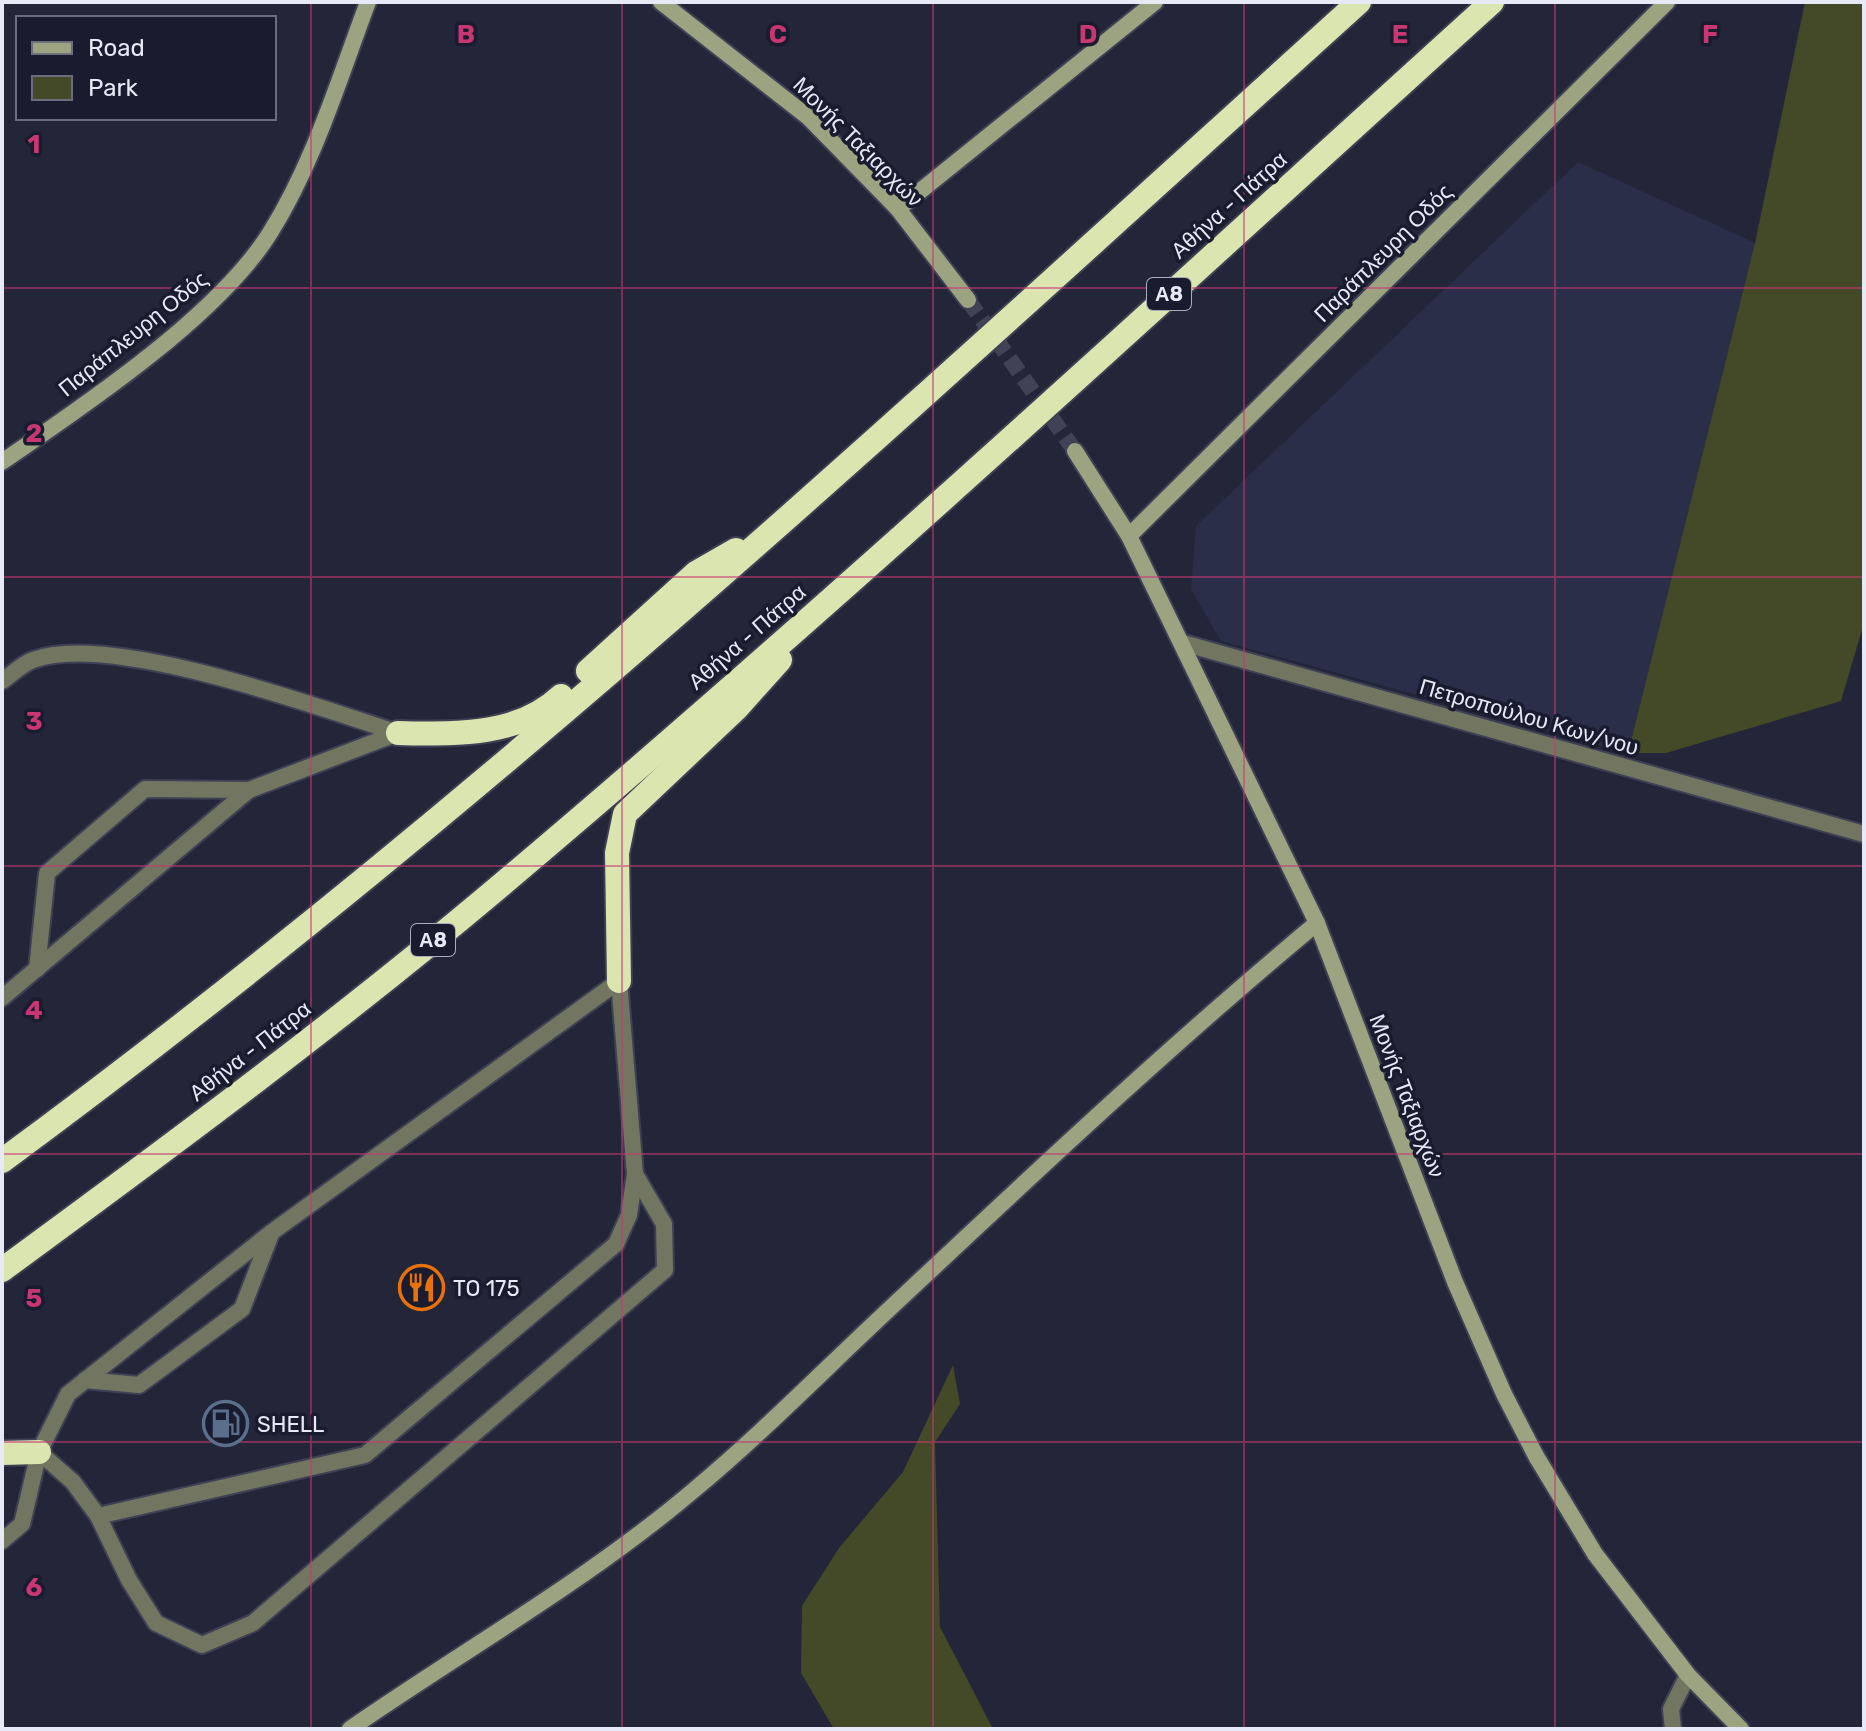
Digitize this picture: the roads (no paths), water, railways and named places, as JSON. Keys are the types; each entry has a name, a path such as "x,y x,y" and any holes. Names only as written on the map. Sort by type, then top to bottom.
{"highway":[{"path":"2,1161 165,1041 445,816 783,524 1359,2"},
{"name":"Αθήνα - Πάτρα","path":"2,1270 222,1108 498,887 845,586 1492,2"},
{"path":"398,733 452,734 501,729 545,711 696,573 783,524"},
{"path":"619,981 617,853 625,814 737,708 845,586"},
{"path":"2,1453 39,1452"}],"street":[{"name":"Παράπλευρη Οδός","path":"2,462 173,335 229,284 270,234 303,171 368,2"},
{"name":"Μονής Ταξιαρχών","path":"661,2 808,117 898,209 968,300"},
{"path":"898,209 1155,2"},
{"name":"Παράπλευρη Οδός","path":"1129,536 1667,2"},
{"name":"Μονής Ταξιαρχών","path":"1075,451 1129,536 1317,923 1455,1282 1504,1394 1536,1456 1595,1554 1688,1675 1741,1729"},
{"name":"Πετροπούλου Κων/νου","path":"1183,643 1864,834"},
{"path":"2,681 33,660 93,653 243,683 398,733"},
{"path":"2,998 249,790 398,733"},
{"path":"37,969 47,873 145,789 249,790"},
{"path":"350,1729 622,1546 691,1493 755,1438 1018,1188 1210,1014 1317,923"},
{"path":"98,1516 365,1455 616,1244 629,1215 635,1174 619,981"},
{"path":"2,1541 22,1524 39,1452 68,1394 272,1232 619,981"},
{"path":"39,1452 73,1482 98,1516 129,1580 156,1623 202,1645 253,1623 665,1270 664,1224 635,1174"},
{"path":"85,1380 139,1385 242,1309 272,1232"},
{"path":"1673,1729 1671,1709 1688,1675"}],"tunnel":[{"path":"968,300 1075,451"}],"place":[{"name":"TO 175","path":"422,1288"},
{"name":"SHELL","path":"226,1424"}]}
